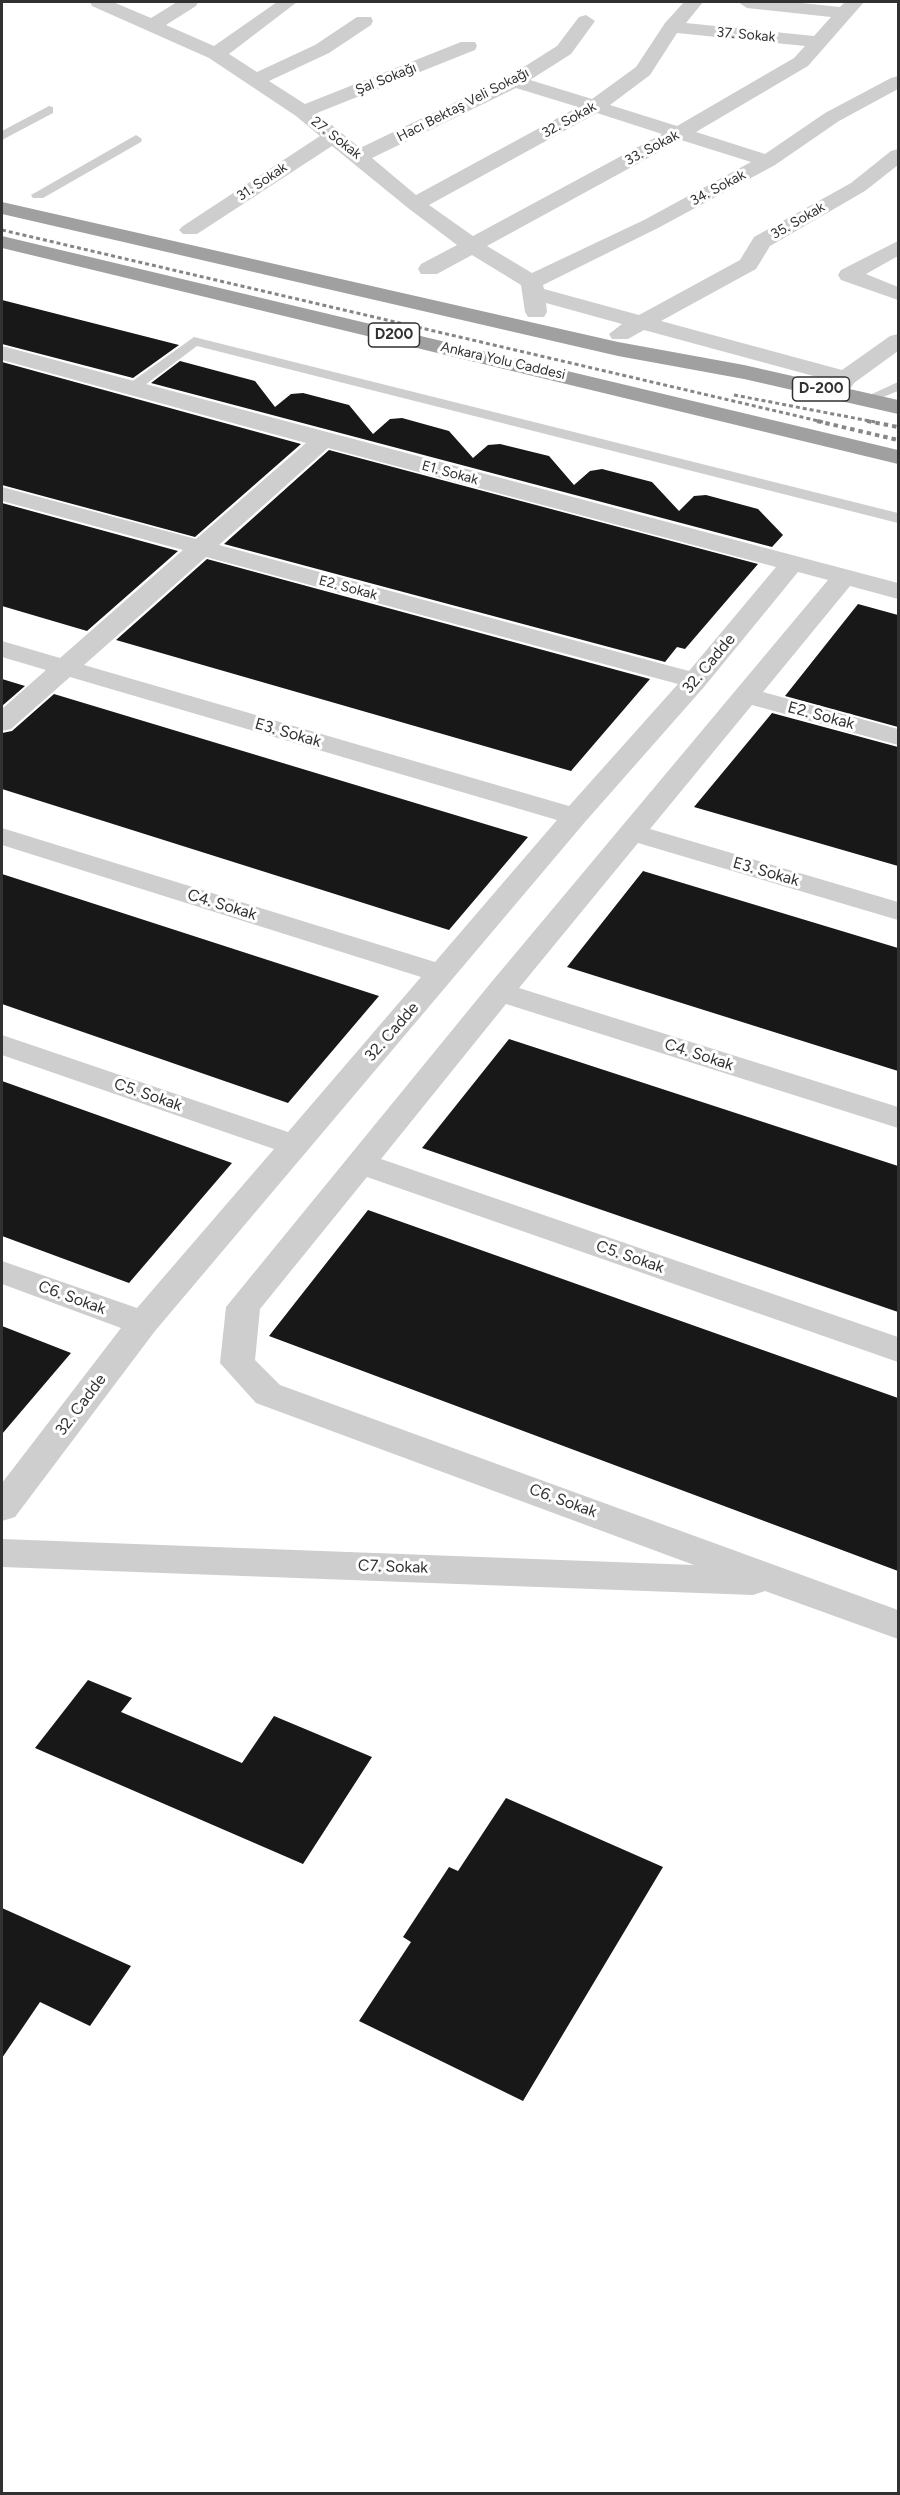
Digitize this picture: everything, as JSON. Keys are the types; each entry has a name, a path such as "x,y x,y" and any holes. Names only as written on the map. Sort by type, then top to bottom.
{"highway":[{"path":"2,187 190,230 534,296 620,334 744,372"},
{"name":"D200","path":"2,208 618,349 744,372"},
{"name":"Ankara Yolu Caddesi","path":"2,242 898,457"},
{"path":"2,257 457,364 786,429"},
{"name":"D-200","path":"744,372 841,385 866,400 898,407"}],"street":[{"path":"154,25 189,2"},
{"path":"216,54 288,2"},
{"name":"32. Sokak","path":"415,204 595,106 643,71 672,27 694,2"},
{"path":"747,2 850,7"},
{"name":"27. Sokak","path":"116,4 216,54 303,112 360,156 415,204 471,245 534,296 643,323 841,385"},
{"name":"33. Sokak","path":"429,269 681,132 801,62 850,7"},
{"path":"256,80 322,49 364,21"},
{"name":"Hacı Bektaş Veli Sokağı","path":"360,156 515,81 564,50 586,21"},
{"name":"37. Sokak","path":"672,27 820,42"},
{"name":"Şal Sokağı","path":"303,112 468,46"},
{"path":"515,81 768,161"},
{"name":"34. Sokak","path":"534,296 651,224 768,161 832,117 898,82"},
{"name":"31. Sokak","path":"190,230 334,135"},
{"name":"35. Sokak","path":"620,334 748,264 762,242 858,187 894,162"},
{"path":"898,247 849,275 898,294"},
{"path":"841,385 898,341"},
{"name":"E1. Sokak","path":"2,353 898,591"},
{"path":"2,723 323,440"},
{"name":"E2. Sokak","path":"2,494 695,681"},
{"name":"32. Cadde","path":"2,1508 143,1323 443,974 575,816 695,681 792,563"},
{"path":"362,1163 744,695 844,577"},
{"name":"E3. Sokak","path":"2,649 575,816"},
{"name":"E2. Sokak","path":"744,695 898,737"},
{"name":"E3. Sokak","path":"633,833 898,911"},
{"name":"C4. Sokak","path":"2,836 443,974"},
{"name":"C4. Sokak","path":"500,992 898,1118"},
{"name":"C5. Sokak","path":"2,1045 295,1145"},
{"name":"C5. Sokak","path":"362,1163 898,1350"},
{"name":"C6. Sokak","path":"362,1163 243,1307 237,1363 268,1394 898,1625"},
{"name":"C6. Sokak","path":"2,1272 143,1323"},
{"name":"C7. Sokak","path":"2,1553 784,1582"}],"lane":[{"path":"2,136 49,110"},
{"path":"38,195 136,139"},
{"path":"132,388 194,341 898,518"},
{"path":"866,400 898,386"}],"building":[{"path":"2,300 179,345 133,378 2,344"},
{"path":"180,361 255,381 275,407 291,394 303,393 349,405 373,434 390,419 402,418 449,431 473,458 488,445 500,444 549,456 574,485 590,471 602,469 652,482 679,511 694,496 706,495 758,509 783,535 772,547 151,383"},
{"path":"2,362 301,444 195,537 2,485"},
{"path":"329,450 758,564 685,649 677,647 665,662 224,544"},
{"path":"2,503 178,551 87,631 2,606"},
{"path":"207,559 650,679 571,771 116,640"},
{"path":"858,604 898,615 898,727 785,696"},
{"path":"2,679 25,686 2,706"},
{"path":"54,694 528,837 449,930 2,789 2,733 12,731"},
{"path":"772,713 898,747 898,866 694,807"},
{"path":"643,871 898,948 898,1071 567,967"},
{"path":"2,874 379,996 288,1103 2,1004"},
{"path":"509,1039 898,1166 898,1312 422,1148"},
{"path":"2,1081 232,1163 129,1283 2,1236"},
{"path":"368,1210 898,1398 898,1571 269,1336"},
{"path":"2,1326 71,1353 2,1434"},
{"path":"88,1680 132,1698 121,1712 242,1763 274,1716 372,1757 303,1864 35,1748"},
{"path":"506,1798 663,1867 523,2101 359,2021 411,1942 403,1937 449,1867 458,1871"},
{"path":"2,1908 131,1966 90,2026 40,2002 2,2058"}],"railway":[{"path":"2,230 823,422"},
{"path":"734,395 875,422"},
{"path":"817,421 898,440"},
{"path":"867,421 898,427"}]}
